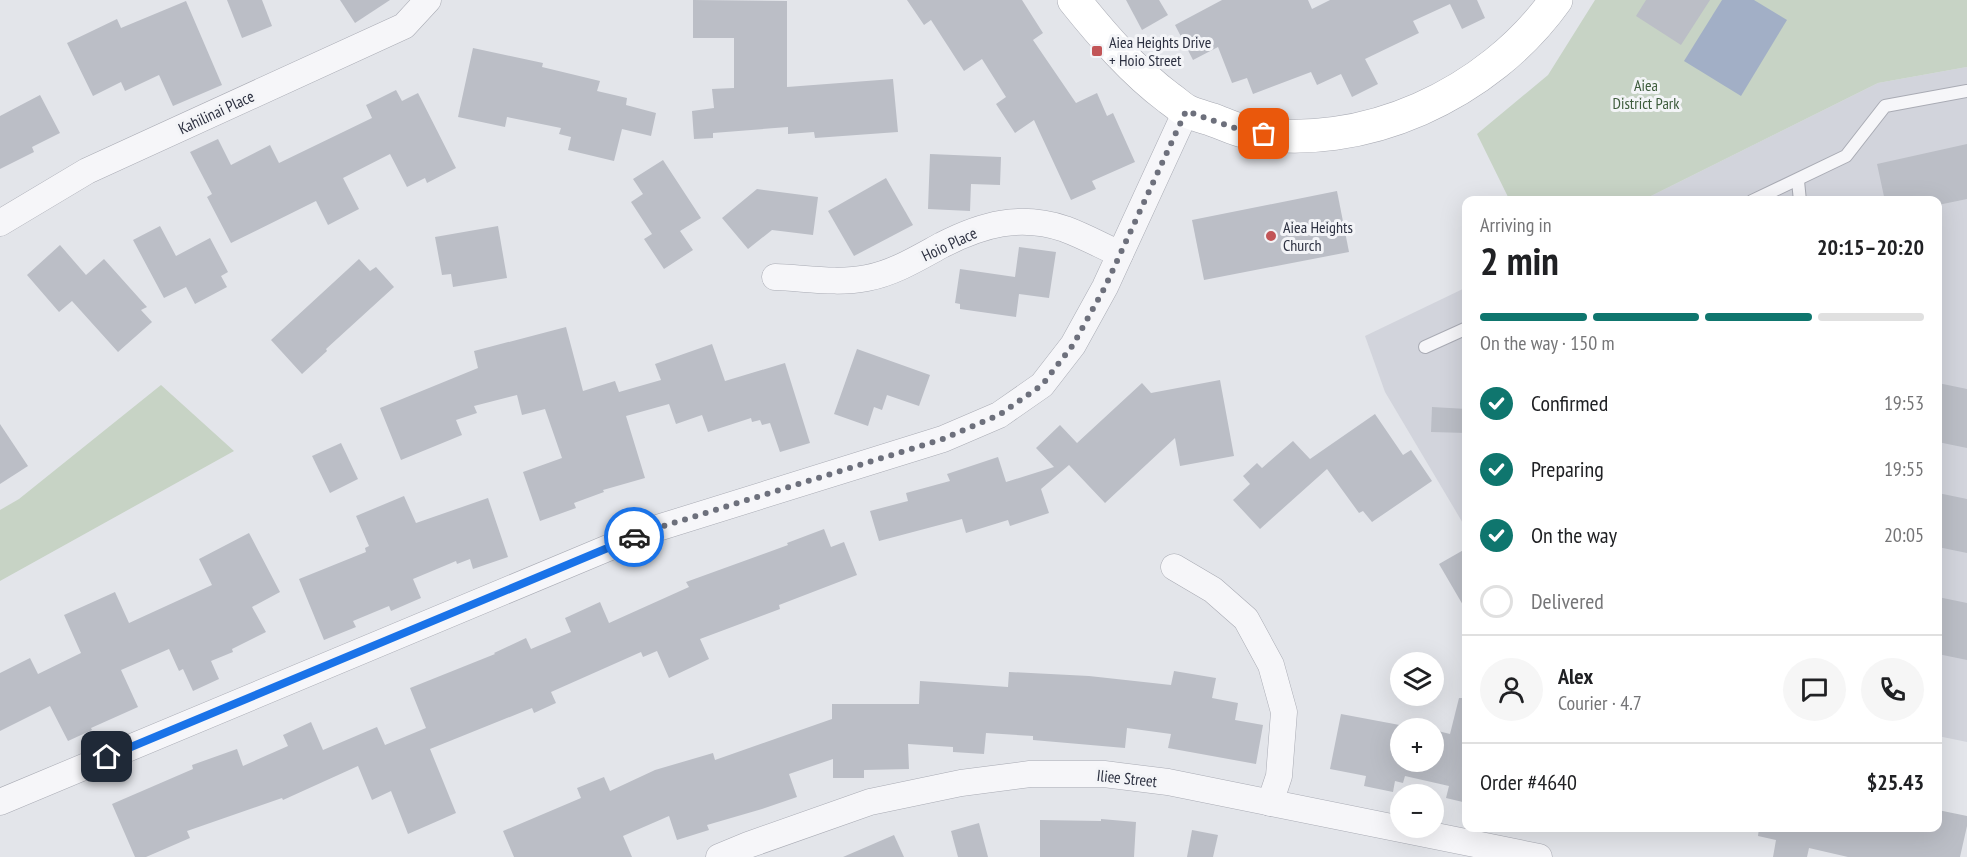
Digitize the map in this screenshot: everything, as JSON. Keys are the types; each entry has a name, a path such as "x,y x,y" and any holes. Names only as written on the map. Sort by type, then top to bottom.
{"street":[{"name":"Kahilinai Place","path":"0,223 87,171 404,26 429,0"},
{"path":"1074,0 1117,49 1155,87 1186,111 1246,132 1299,136 1347,132 1394,120 1441,99 1476,78 1521,42 1556,0"},
{"path":"0,802 651,530 943,439 999,415 1042,385 1073,345 1105,287 1186,111"},
{"name":"Hoio Place","path":"775,277 837,280 866,278 893,271 949,241 988,226 1015,221 1039,223 1066,230 1120,254"},
{"path":"1174,567 1213,590 1246,619 1270,665 1284,712 1279,776 1270,803"},
{"name":"Iliee Street","path":"719,857 870,802 961,783 1030,774 1104,774 1168,782 1539,857"}],"lane":[{"path":"1764,196 1846,156 1885,106 1967,91"},
{"path":"1798,181 1800,196"},
{"path":"1425,347 1462,330"}],"shaded area":[{"path":"1967,67 1967,742 1942,737 1942,196 1651,196 1878,83"},
{"path":"1462,289 1462,522 1385,392 1365,336"}],"green space":[{"name":"Aiea District Park","path":"1595,0 1967,0 1967,67 1878,83 1651,196 1508,196 1477,134 1548,75"},
{"path":"161,385 234,451 0,581 0,510 19,499"}],"water":[{"path":"1722,0 1754,0 1787,20 1741,96 1684,61"}],"building":[{"path":"227,0 262,0 272,26 242,38"},
{"path":"340,0 390,0 355,23"},
{"path":"693,0 787,1 787,87 893,79 898,132 815,138 814,132 788,134 788,127 713,133 713,138 694,139 692,111 714,108 712,89 734,88 734,38 693,38"},
{"path":"907,0 1022,0 1043,33 1033,40 1076,103 1097,93 1107,116 1113,113 1135,162 1092,181 1096,189 1071,200 1034,120 1015,133 996,104 1006,97 982,59 964,71 931,20 924,25"},
{"path":"1126,0 1159,0 1168,15 1142,30"},
{"path":"1222,0 1308,0 1312,9 1330,0 1477,0 1485,18 1462,29 1450,4 1413,21 1419,33 1365,59 1378,84 1352,97 1341,74 1317,85 1311,72 1253,94 1247,78 1232,83 1218,47 1193,60 1175,25"},
{"path":"1646,0 1710,0 1681,45 1636,16"},
{"path":"186,1 222,85 173,106 159,75 125,91 121,82 93,96 67,43 117,19 121,28"},
{"path":"473,48 543,63 542,67 600,81 597,91 627,98 626,105 656,113 651,136 622,129 614,161 568,150 571,137 559,134 561,128 507,117 505,127 458,117"},
{"path":"396,90 402,101 418,93 456,168 427,183 425,178 407,187 390,154 343,178 359,209 328,225 316,201 231,243 207,197 212,194 190,152 218,139 231,165 270,145 279,163 372,118 366,105"},
{"path":"40,95 60,133 32,147 34,152 0,169 0,116"},
{"path":"1967,144 1967,199 1942,204 1942,196 1884,196 1877,164"},
{"path":"930,154 1001,157 1000,185 971,184 970,211 928,209"},
{"path":"663,160 701,218 680,231 693,250 664,269 644,239 652,234 631,202 643,194 633,179"},
{"path":"886,178 913,225 854,256 828,211"},
{"path":"757,189 818,197 813,235 772,230 748,249 722,218"},
{"name":"Aiea Heights Church","path":"1337,191 1349,252 1204,280 1192,220"},
{"path":"160,226 176,256 210,238 228,272 221,276 227,287 195,304 186,287 164,298 133,240"},
{"path":"498,226 507,278 453,287 451,274 442,275 435,237"},
{"path":"60,245 86,275 104,259 147,307 141,310 152,322 118,352 72,301 59,312 27,275"},
{"path":"1019,247 1056,252 1049,298 1019,294 1016,317 960,309 960,304 955,303 960,269 1015,277"},
{"path":"359,259 370,271 376,267 394,287 302,374 271,340"},
{"path":"566,327 583,391 615,381 619,392 661,380 655,364 712,344 725,381 785,363 810,443 780,452 770,423 762,425 760,420 752,422 751,418 708,432 702,415 676,424 669,404 626,416 645,478 603,490 604,492 574,503 576,508 540,521 523,472 562,458 545,409 522,415 517,395 474,406 477,413 456,420 462,435 401,460 380,408 478,368 474,351"},
{"path":"857,349 930,375 919,406 887,395 882,410 874,407 868,426 834,414"},
{"path":"1220,380 1234,456 1180,466 1175,438 1105,503 1069,465 1041,489 1049,513 1010,526 1008,520 966,533 962,519 879,541 870,511 908,501 906,493 950,481 947,474 998,457 1006,482 1054,467 1036,448 1060,425 1077,443 1142,383 1151,393"},
{"path":"1942,384 1967,389 1967,448 1942,443"},
{"path":"1432,407 1462,409 1462,433 1431,432"},
{"path":"1375,414 1403,455 1411,450 1432,481 1372,522 1363,511 1359,513 1327,469 1260,529 1233,500 1250,484 1243,476 1257,463 1262,468 1293,441 1310,459"},
{"path":"0,424 28,466 0,484"},
{"path":"341,443 358,479 330,493 312,456"},
{"path":"1942,494 1967,499 1967,553 1942,548"},
{"path":"404,496 416,523 488,498 508,557 473,569 470,559 457,564 456,561 413,579 421,598 391,611 389,606 353,621 356,627 324,640 299,579 366,552 365,548 369,546 356,516"},
{"path":"824,529 831,547 844,542 857,575 779,605 780,609 700,639 709,659 669,678 657,651 643,657 641,652 551,692 556,703 534,713 532,708 430,749 456,813 408,834 391,791 372,800 358,766 283,800 282,798 187,831 190,838 146,857 135,857 112,804 193,769 192,765 237,749 243,766 288,746 283,735 311,722 323,750 377,727 385,745 426,728 410,688 495,654 526,638 531,649 571,632 565,618 600,602 609,623 689,587 686,582 788,545 787,543"},
{"path":"249,533 280,592 252,607 266,632 232,649 233,652 211,661 219,679 193,691 183,669 179,671 169,649 121,670 138,707 91,728 92,730 68,741 50,706 0,731 0,673 30,658 38,674 81,653 64,615 115,592 129,623 212,585 199,559"},
{"path":"1462,551 1462,603 1439,564"},
{"path":"1942,598 1967,603 1967,660 1942,655"},
{"path":"1174,671 1216,678 1212,698 1238,703 1235,720 1263,725 1256,764 1168,748 1171,734 1127,728 1125,748 1033,740 1033,736 986,733 984,754 953,752 953,747 908,744 909,769 864,770 864,778 833,778 833,759 789,774 797,797 707,825 709,830 677,840 669,816 623,836 632,857 514,857 503,831 581,798 577,788 604,777 610,791 655,770 713,753 715,760 832,719 832,704 919,704 920,681 1008,687 1009,672 1089,676 1171,685"},
{"path":"1459,698 1462,698 1462,802 1446,798 1449,786 1444,784 1405,776 1403,783 1395,781 1394,784 1390,784 1390,791 1364,786 1366,776 1330,769 1341,714 1390,723 1390,772 1444,772 1444,732 1450,734"},
{"path":"1942,811 1967,816 1960,857 1848,857 1809,848 1807,857 1773,857 1776,840 1758,836 1758,832 1942,832"},
{"path":"1101,819 1136,822 1134,857 1040,857 1040,820 1101,821"},
{"path":"979,823 988,857 958,857 951,831"},
{"path":"1192,830 1218,835 1213,857 1187,857"},
{"path":"894,835 904,857 843,857"}],"way so far":[{"path":"634,537 943,439 999,415 1042,385 1073,345 1105,287 1186,111 1246,132 1264,134"}],"place":[{"name":"Aiea Heights Drive + Hoio Street","path":"1097,51"},
{"name":"Aiea Heights Church","path":"1271,236"}],"route":[{"path":"107,757 634,537"}]}
